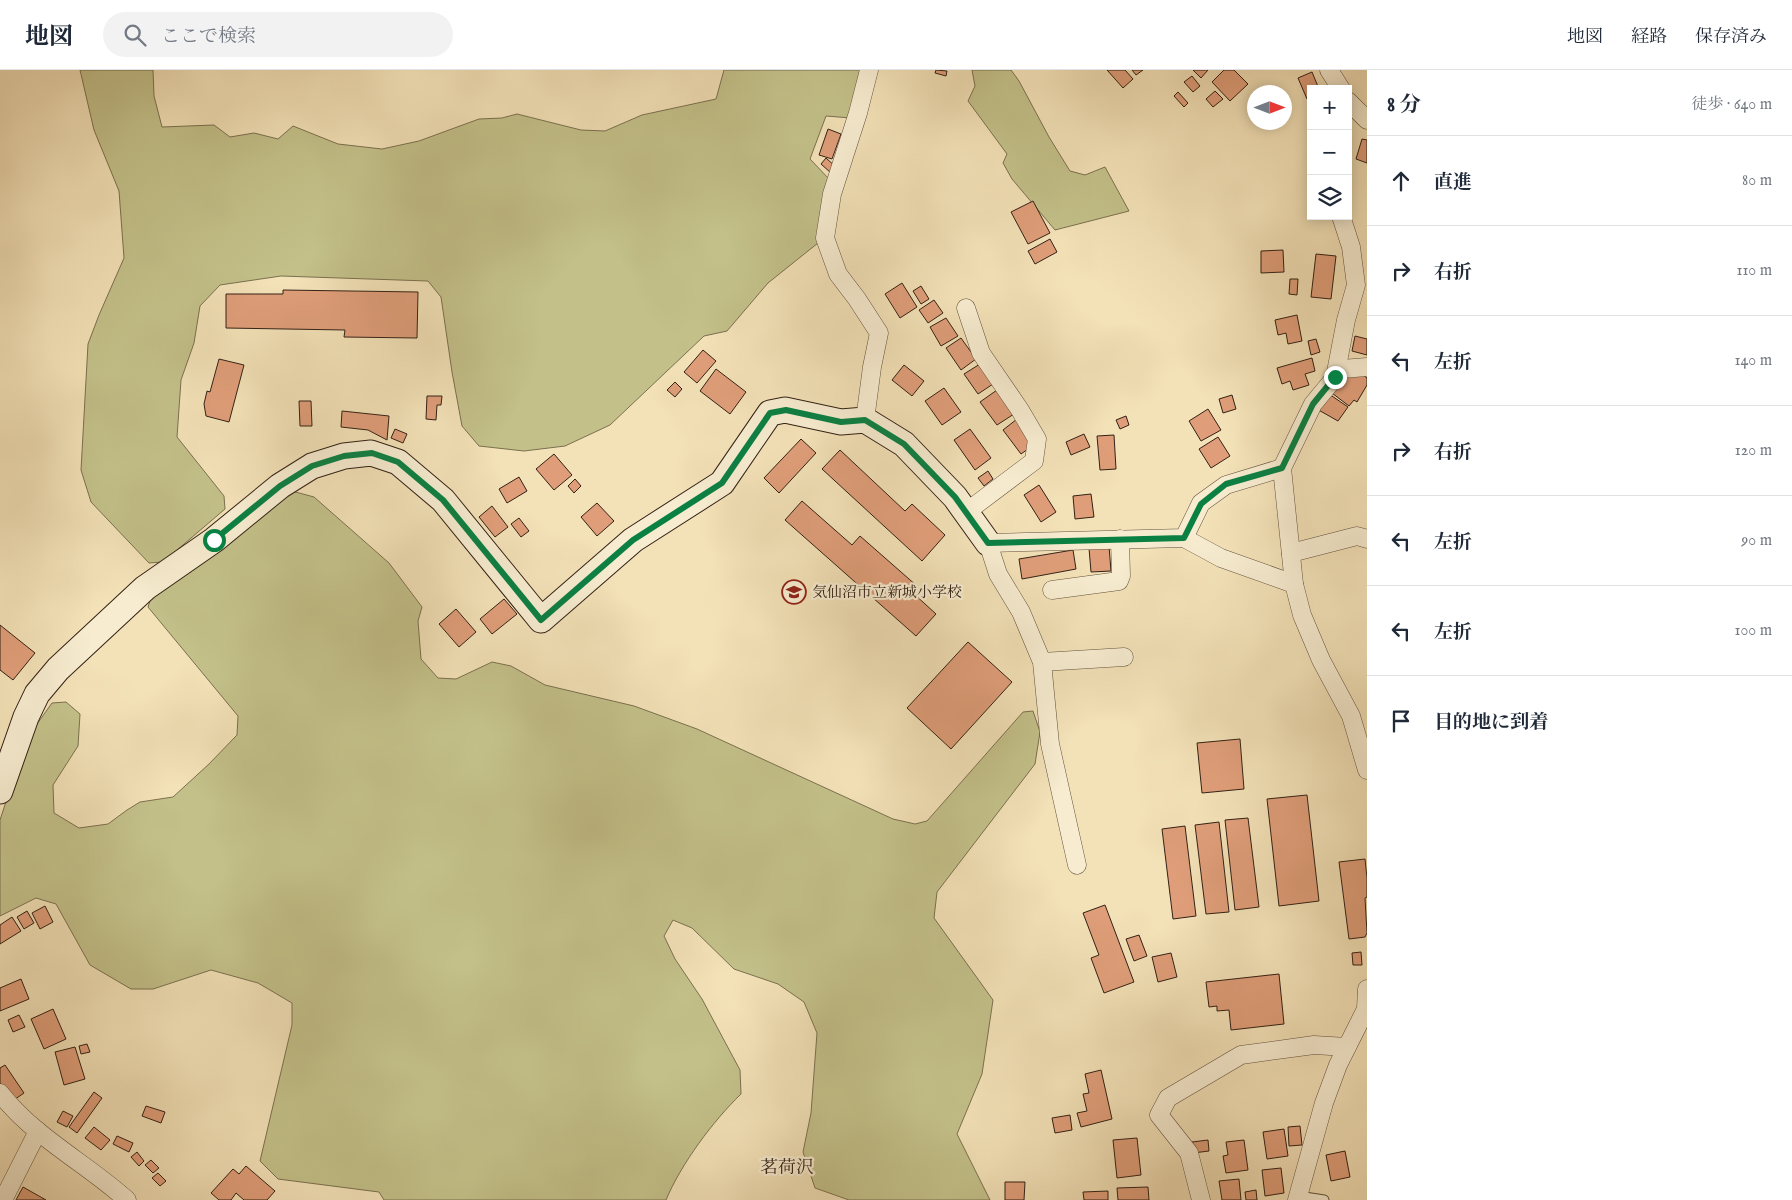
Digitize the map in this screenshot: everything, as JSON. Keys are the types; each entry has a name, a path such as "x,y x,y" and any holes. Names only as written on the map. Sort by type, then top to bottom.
{"street":[{"path":"865,420 872,367 879,333 838,274 825,238 832,194 870,70"},
{"path":"1330,70 1338,85"},
{"path":"1352,110 1367,120"},
{"path":"1335,377 1346,320 1356,285 1351,247 1342,220"},
{"path":"966,308 981,353 1020,410 1037,439 1034,461 966,513"},
{"path":"1367,367 1342,369 1335,377 1313,404 1282,468 1294,584 1302,615 1321,660 1351,716 1367,770"},
{"path":"0,791 26,717 37,694 58,669 145,588 214,540 280,486 312,466 344,456 372,453 398,462 443,500 541,620 633,540 722,483 770,413 786,410 841,422 865,420 904,444 955,497 988,543 998,574 1021,612 1042,662 1050,744 1076,865"},
{"path":"1184,538 1201,504 1226,484 1282,468"},
{"path":"1290,553 1357,536 1367,539"},
{"path":"988,543 1184,538 1221,558 1294,584"},
{"path":"1052,590 1119,581 1121,576 1120,539"},
{"path":"1042,662 1124,657"},
{"path":"1297,1198 1324,1103 1347,1047 1366,1009 1367,989"},
{"path":"1201,1200 1189,1153 1159,1116 1168,1098 1241,1055 1314,1045 1347,1047"},
{"path":"0,1094 9,1105 38,1131 127,1200"},
{"path":"3,1200 38,1131"}],"lane":[{"path":"1297,1198 1324,1200"}],"shaded area":[{"path":"80,70 153,70 154,96 162,127 214,125 230,137 254,133 278,139 293,126 338,144 382,149 419,141 479,119 502,118 517,114 581,130 605,131 642,115 716,99 724,70 861,70 851,118 826,116 810,159 830,180 818,243 768,283 727,331 704,336 610,425 565,446 524,451 479,446 462,426 441,297 428,281 281,276 220,285 200,306 194,343 181,380 177,437 224,496 225,509 163,562 149,563 91,502 81,470 88,344 124,258 119,191 94,130"},
{"path":"972,70 1011,70 1070,171 1085,175 1105,167 1129,211 1055,230 1012,179 1003,163 1007,154 968,101 975,86"},
{"path":"288,490 314,497 389,563 422,607 418,621 421,659 438,678 456,679 492,662 511,666 545,685 634,706 697,729 893,819 915,824 927,821 1023,712 1033,711 1040,732 1035,764 937,892 934,918 993,1000 982,1074 957,1134 990,1200 849,1200 815,1188 803,1152 811,1113 817,1033 804,1002 778,984 734,969 692,928 673,920 664,936 675,959 702,999 740,1070 741,1094 720,1117 689,1158 666,1200 384,1200 379,1192 278,1179 260,1161 292,1025 292,1003 258,983 211,970 153,989 131,989 90,965 56,904 36,898 0,916 0,820 27,738 52,703 66,702 80,714 78,746 53,785 54,813 79,828 108,824 140,802 173,797 237,735 238,716 148,607 153,592"}],"building":[{"path":"936,70 947,71 946,76 935,73"},
{"path":"1107,70 1125,70 1133,79 1123,88"},
{"path":"1132,70 1143,70 1136,75"},
{"path":"1193,70 1208,70 1201,78"},
{"path":"1224,70 1234,70 1248,84 1230,101 1212,82"},
{"path":"1312,72 1317,85 1307,85 1307,99 1298,78"},
{"path":"1192,76 1200,86 1193,92 1184,82"},
{"path":"1215,91 1223,99 1213,107 1206,99"},
{"path":"1178,92 1188,103 1184,107 1174,96"},
{"path":"828,129 841,134 832,159 819,155"},
{"path":"1362,139 1367,140 1367,163 1356,159"},
{"path":"826,158 836,167 831,173 821,164"},
{"path":"1033,201 1050,233 1028,244 1011,212"},
{"path":"1050,239 1057,252 1035,264 1028,251"},
{"path":"1283,250 1284,272 1261,273 1261,251"},
{"path":"1316,254 1336,256 1331,299 1311,297"},
{"path":"1290,279 1298,279 1297,295 1289,294"},
{"path":"902,283 917,307 900,318 885,294"},
{"path":"921,286 929,299 921,304 913,291"},
{"path":"283,290 418,292 417,338 344,337 345,330 226,328 226,294 283,294"},
{"path":"934,300 943,313 928,323 919,310"},
{"path":"1297,315 1302,341 1288,344 1286,333 1278,335 1275,320"},
{"path":"946,318 958,336 941,346 930,327"},
{"path":"1355,336 1367,339 1367,355 1352,351"},
{"path":"961,338 976,359 961,370 946,348"},
{"path":"1316,339 1320,352 1311,355 1308,341"},
{"path":"703,350 716,361 697,383 684,372"},
{"path":"1312,358 1315,371 1305,374 1309,385 1293,390 1290,381 1282,384 1277,368"},
{"path":"219,359 244,365 229,422 206,416 204,404 207,391 210,392"},
{"path":"980,364 993,384 978,394 964,374"},
{"path":"904,365 924,381 912,396 892,380"},
{"path":"716,369 746,392 730,414 700,391"},
{"path":"1343,372 1359,372 1367,378 1367,385 1357,402 1354,400 1349,406 1328,390"},
{"path":"675,382 682,389 675,397 667,390"},
{"path":"944,388 961,412 942,425 925,401"},
{"path":"997,390 1014,414 997,425 980,402"},
{"path":"1329,394 1348,407 1338,421 1315,408"},
{"path":"1232,395 1236,409 1223,413 1219,399"},
{"path":"427,396 442,396 441,405 437,405 436,420 426,419"},
{"path":"299,401 311,401 312,426 300,426"},
{"path":"1208,409 1221,430 1201,441 1189,421"},
{"path":"342,411 389,416 387,440 368,430 341,427"},
{"path":"1126,416 1129,425 1120,429 1116,420"},
{"path":"1017,419 1035,444 1021,454 1003,430"},
{"path":"395,429 407,434 403,443 391,438"},
{"path":"970,429 991,458 975,470 954,440"},
{"path":"1084,434 1090,447 1071,455 1066,442"},
{"path":"1114,435 1116,469 1100,470 1097,436"},
{"path":"1218,437 1230,456 1211,468 1199,449"},
{"path":"801,439 816,453 779,493 764,478"},
{"path":"840,450 905,511 912,504 945,535 922,561 822,469"},
{"path":"554,454 572,475 554,490 536,469"},
{"path":"988,471 993,479 984,486 978,478"},
{"path":"519,477 527,491 507,503 499,489"},
{"path":"575,479 581,486 574,493 568,486"},
{"path":"1039,485 1056,512 1041,522 1024,495"},
{"path":"1091,494 1094,517 1075,519 1073,496"},
{"path":"802,501 852,545 860,536 917,586 912,592 936,614 916,636 785,520"},
{"path":"597,503 614,521 597,536 581,517"},
{"path":"492,506 508,527 495,537 479,517"},
{"path":"519,518 529,531 521,537 511,524"},
{"path":"1109,546 1111,571 1091,572 1089,548"},
{"path":"1073,550 1076,569 1022,579 1019,559"},
{"path":"504,599 517,614 492,634 480,619"},
{"path":"456,609 476,632 459,647 439,624"},
{"path":"0,625 35,653 13,680 0,670"},
{"path":"968,642 1012,682 951,749 907,708"},
{"path":"1240,739 1244,789 1202,793 1197,743"},
{"path":"1307,795 1319,901 1279,906 1267,799"},
{"path":"1248,818 1259,907 1235,910 1225,820"},
{"path":"1219,822 1229,912 1206,914 1195,825"},
{"path":"1185,826 1196,916 1173,919 1162,829"},
{"path":"1365,859 1367,933 1365,937 1349,939 1339,862"},
{"path":"1105,905 1134,982 1104,993 1091,958 1099,955 1083,913"},
{"path":"45,906 53,922 40,929 32,913"},
{"path":"27,911 34,923 24,929 17,917"},
{"path":"12,917 21,931 0,944 0,925"},
{"path":"1139,935 1147,956 1134,961 1126,939"},
{"path":"1361,952 1362,965 1353,965 1352,953"},
{"path":"1171,953 1177,977 1158,982 1152,957"},
{"path":"1279,974 1284,1024 1231,1030 1229,1010 1217,1011 1217,1006 1209,1007 1206,982"},
{"path":"21,979 29,999 0,1011 0,988"},
{"path":"53,1009 66,1039 44,1049 31,1019"},
{"path":"19,1015 25,1027 13,1032 8,1020"},
{"path":"87,1044 90,1052 81,1054 79,1046"},
{"path":"75,1047 85,1079 64,1085 55,1052"},
{"path":"5,1065 24,1093 11,1102 0,1084 0,1068"},
{"path":"1101,1070 1112,1119 1081,1127 1077,1113 1087,1111 1083,1094 1089,1093 1085,1074"},
{"path":"94,1092 102,1098 77,1133 69,1127"},
{"path":"146,1106 165,1112 161,1123 142,1116"},
{"path":"63,1111 73,1116 67,1127 57,1122"},
{"path":"1070,1115 1072,1130 1055,1133 1052,1118"},
{"path":"1300,1126 1302,1145 1289,1146 1288,1127"},
{"path":"94,1127 110,1140 101,1150 85,1138"},
{"path":"1284,1129 1288,1156 1267,1159 1263,1132"},
{"path":"117,1136 133,1143 129,1152 113,1144"},
{"path":"1137,1138 1141,1175 1117,1178 1113,1140"},
{"path":"1208,1140 1209,1151 1193,1153 1192,1142"},
{"path":"1244,1140 1248,1170 1226,1173 1223,1156 1228,1155 1226,1142"},
{"path":"1345,1151 1350,1177 1331,1181 1326,1155"},
{"path":"137,1152 144,1161 139,1166 131,1157"},
{"path":"151,1160 159,1168 153,1173 145,1165"},
{"path":"246,1166 275,1191 267,1200 244,1200 236,1193 231,1200 219,1200 211,1193 233,1169 239,1174"},
{"path":"1281,1168 1284,1193 1265,1196 1262,1170"},
{"path":"158,1173 166,1181 160,1186 152,1178"},
{"path":"1239,1179 1241,1200 1222,1200 1219,1181"},
{"path":"1005,1182 1025,1182 1024,1200 1005,1200"},
{"path":"23,1187 46,1200 16,1200"},
{"path":"1148,1187 1149,1200 1118,1200 1117,1188"},
{"path":"1256,1190 1257,1200 1246,1200 1245,1192"},
{"path":"1108,1191 1108,1200 1084,1200 1083,1192"}],"place":[{"name":"気仙沼市立新城小学校","path":"794,592"}],"district":[{"name":"茗荷沢","path":"787,1167"}],"route":[{"path":"214,540 280,486 312,466 344,456 372,453 398,462 443,500 541,620 633,540 722,483 770,413 786,410 841,422 865,420 904,444 955,497 988,543 1184,538 1201,504 1226,484 1282,468 1313,404 1335,377"}]}
